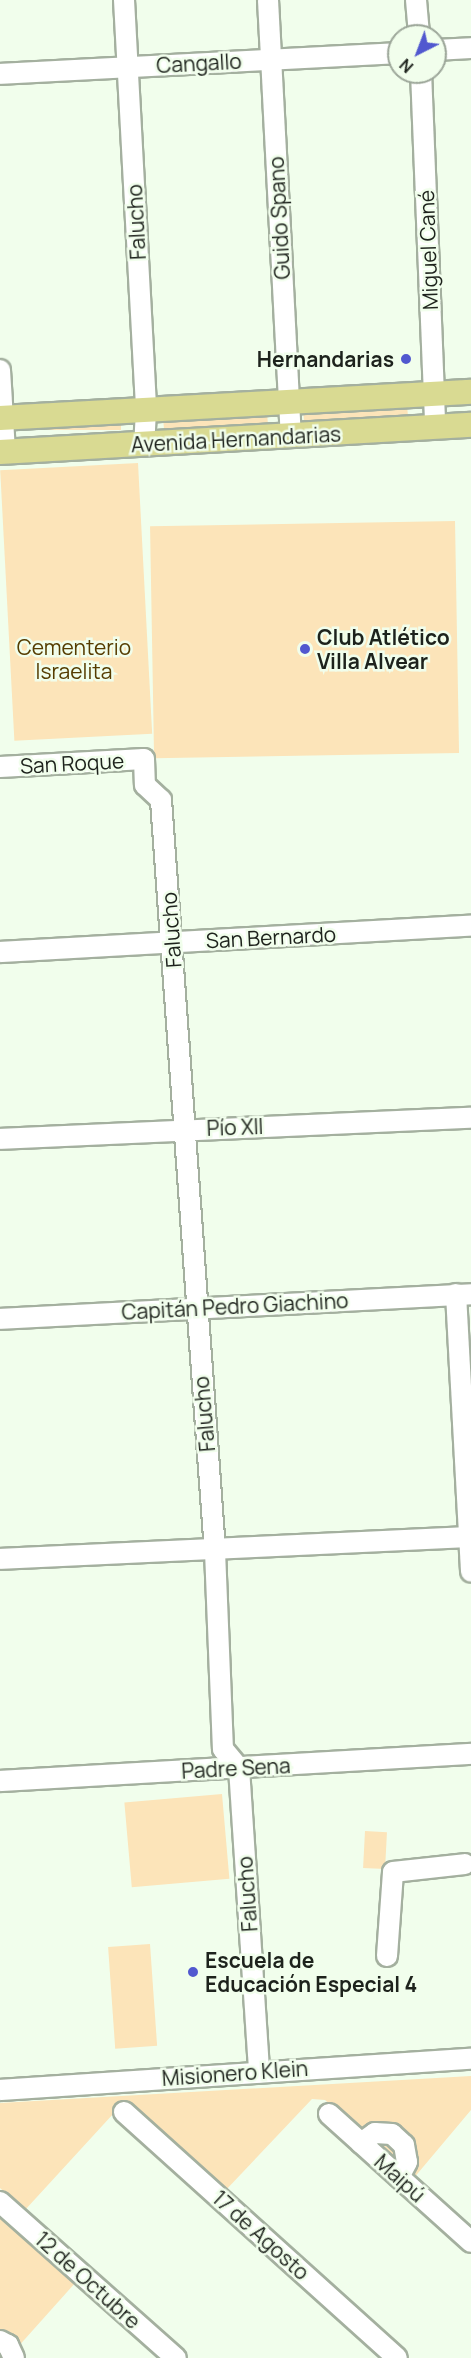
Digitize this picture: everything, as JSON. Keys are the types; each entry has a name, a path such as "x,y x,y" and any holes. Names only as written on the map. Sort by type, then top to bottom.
{"main road":[{"name":"Avenida Hernandarias","path":"1,418 471,392"},
{"name":"Avenida Hernandarias","path":"2,452 471,425"}],"street":[{"name":"Falucho","path":"124,0 146,410 144,444"},
{"name":"Guido Spano","path":"268,0 291,435"},
{"path":"416,0 418,24"},
{"path":"447,49 471,48"},
{"name":"Cangallo","path":"0,74 387,54"},
{"name":"Miguel Cané","path":"421,84 435,427"},
{"path":"0,370 2,452"},
{"name":"Falucho","path":"144,759 145,785 161,800 173,943 195,1308 215,1551 223,1749 239,1768 259,2072"},
{"name":"San Roque","path":"0,766 144,759"},
{"name":"San Bernardo","path":"0,952 471,926"},
{"name":"Pío XII","path":"0,1139 183,1129 471,1118"},
{"path":"463,1294 471,1572"},
{"name":"Capitán Pedro Giachino","path":"0,1319 463,1294"},
{"path":"0,1559 215,1551 469,1537"},
{"name":"Padre Sena","path":"0,1781 471,1754"},
{"path":"387,1956 393,1872 465,1864"},
{"name":"Misionero Klein","path":"0,2090 471,2059"},
{"name":"17 de Agosto","path":"124,2112 397,2358"},
{"name":"Maipú","path":"329,2114 471,2242"},
{"path":"362,2143 375,2133 392,2134 404,2145 407,2162 399,2177"},
{"name":"12 de Octubre","path":"0,2202 176,2358"},
{"path":"0,2342 8,2345 14,2358"}],"green space":[{"path":"407,405 408,417 304,426 303,414"},
{"path":"267,413 268,425 164,434 163,422"},
{"path":"16,418 121,418 121,430 16,430"},
{"name":"Cementerio Israelita","path":"138,463 152,734 14,741 0,470"},
{"name":"Club Atlético Villa Alvear","path":"455,521 459,753 154,758 150,526"},
{"path":"222,1794 229,1879 132,1887 124,1803"},
{"path":"365,1831 387,1832 385,1869 363,1868"},
{"path":"150,1944 157,2046 115,2049 108,1947"},
{"path":"471,2076 471,2110 413,2179 325,2100 312,2099 224,2192 125,2101 25,2210 0,2188 0,2103"},
{"path":"0,2214 76,2282 8,2358 0,2358"}],"place":[{"name":"Hernandarias","path":"406,359"},
{"name":"Club Atlético Villa Alvear","path":"305,649"},
{"name":"Escuela de Educación Especial 4","path":"193,1972"}]}
